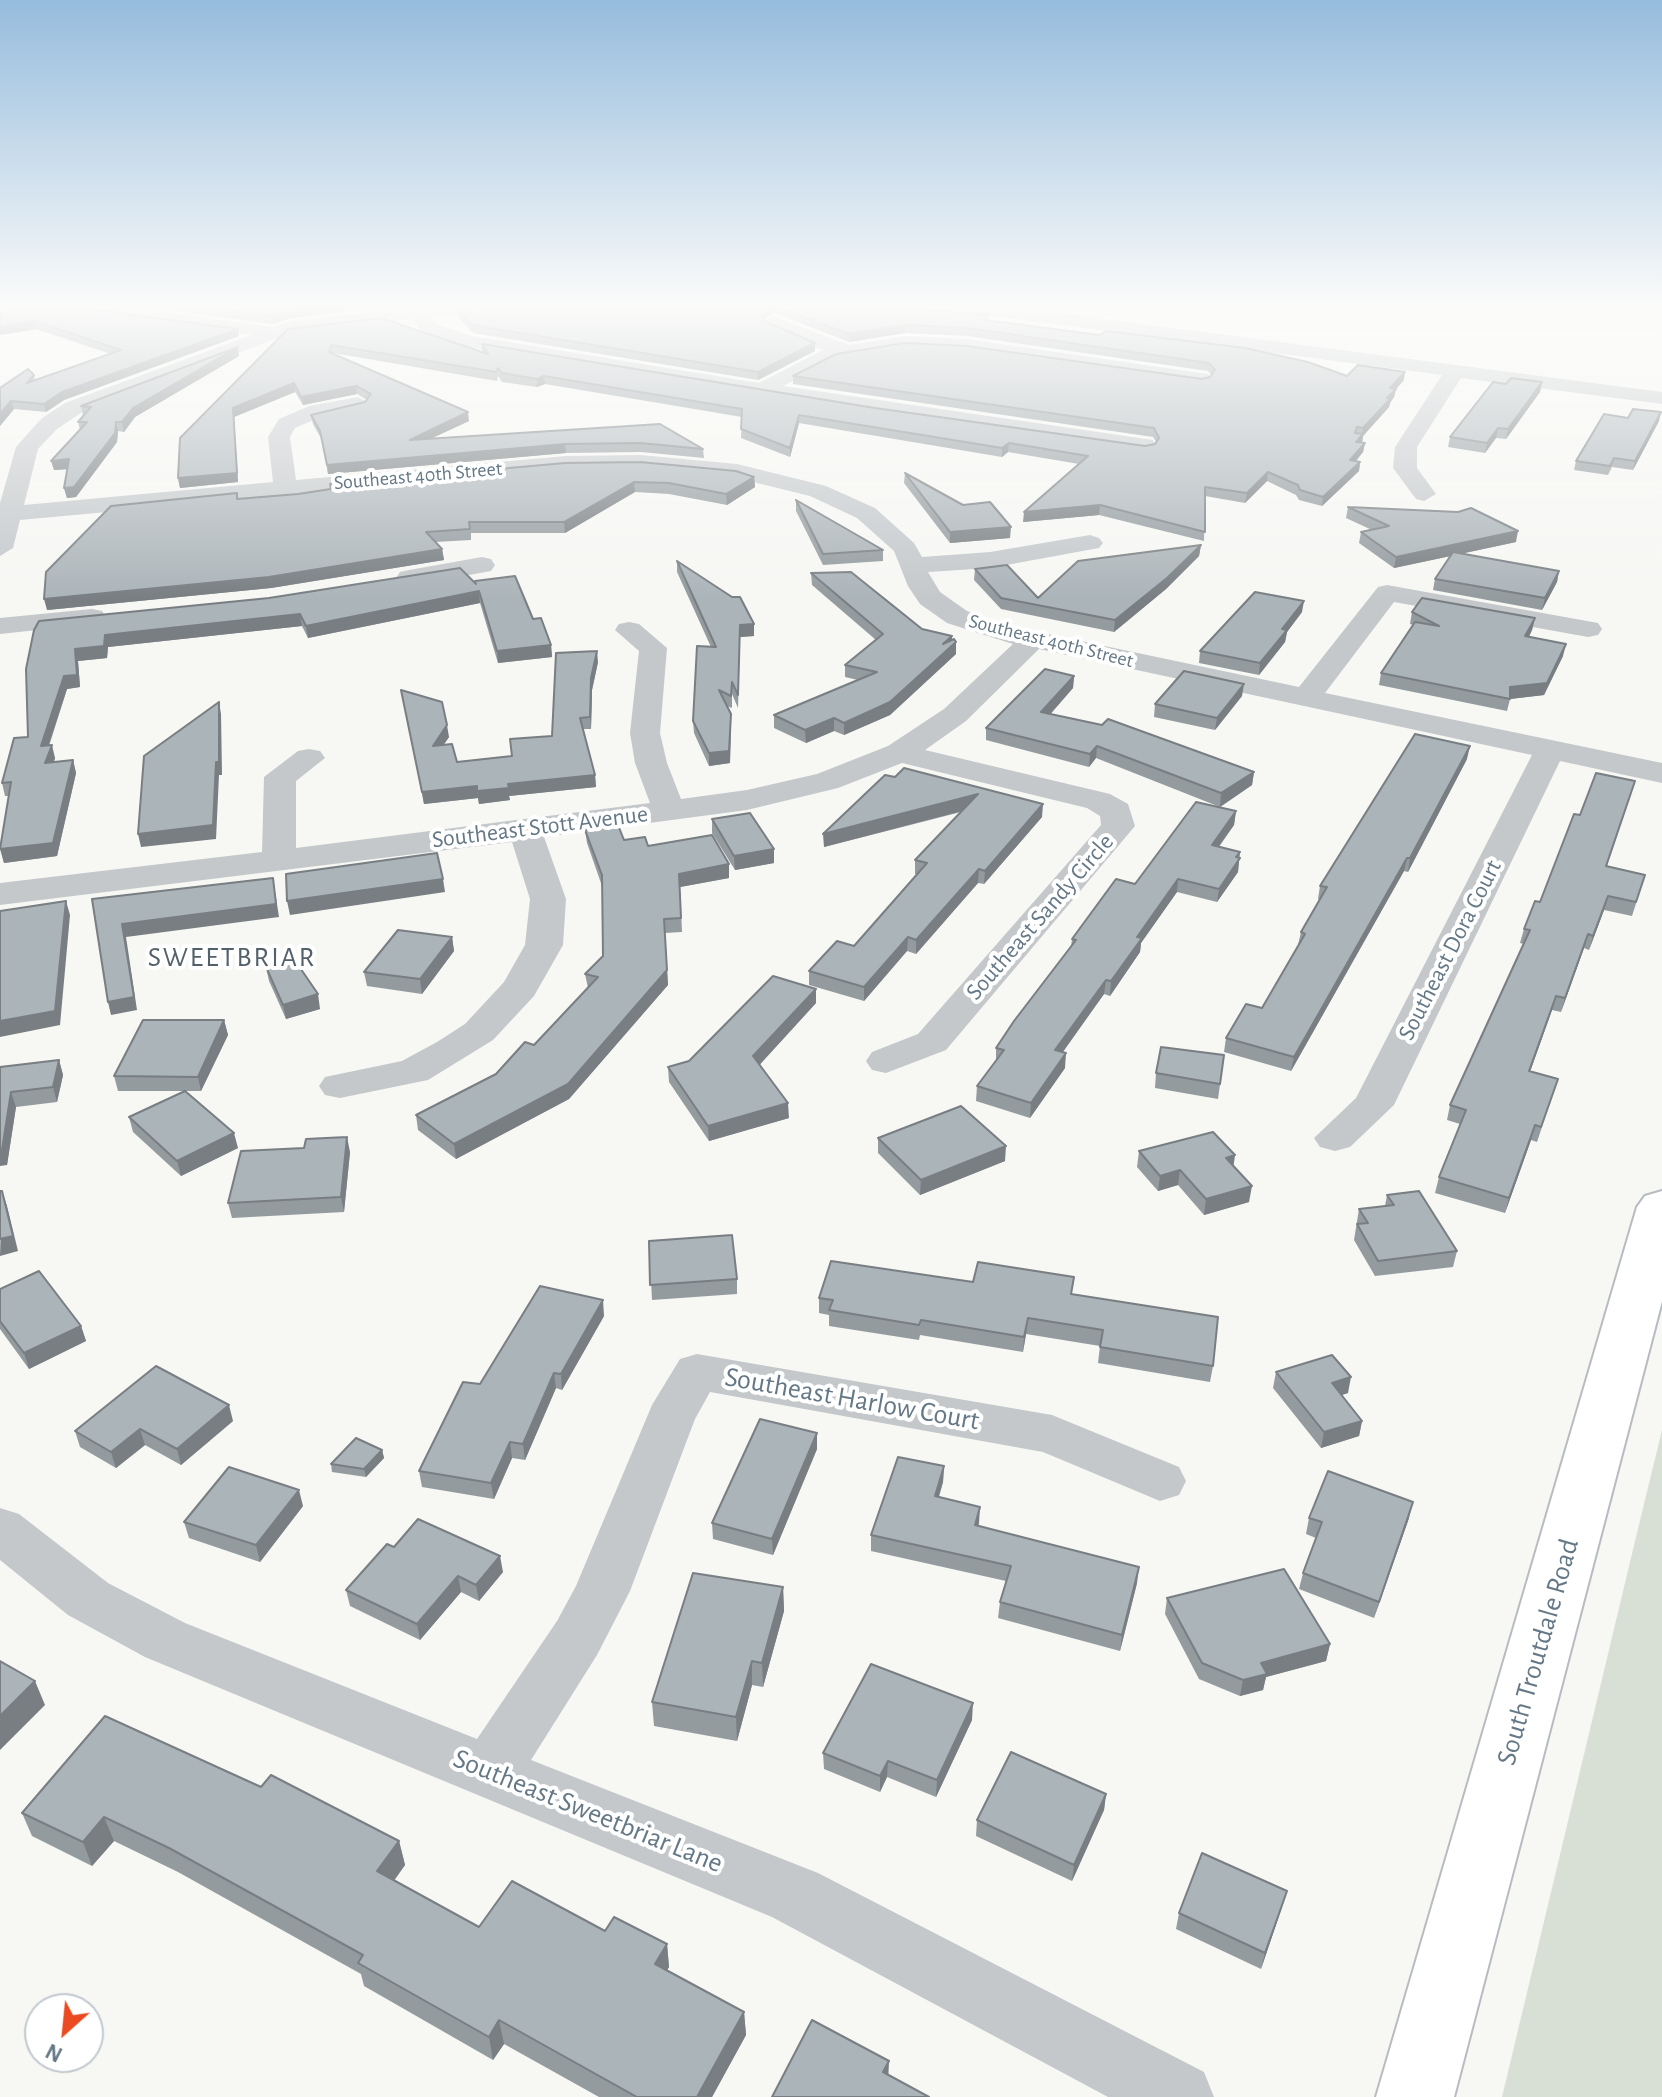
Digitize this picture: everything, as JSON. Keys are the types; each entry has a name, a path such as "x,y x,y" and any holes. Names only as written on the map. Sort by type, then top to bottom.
{"main road":[{"name":"South Troutdale Road","path":"1415,2097 1662,1207"}],"street":[{"path":"0,548 27,447 49,424 83,404"},
{"path":"285,488 279,437 287,424 317,411 354,404"},
{"path":"864,404 1145,445"},
{"path":"1424,494 1409,478 1403,459 1406,447 1434,404"},
{"path":"0,447 27,447"},
{"name":"Southeast 40th Street","path":"11,513 591,462 715,468 785,481 843,501 889,530 915,565 921,586 949,612 997,632 1662,773"},
{"path":"915,565 1004,558 1090,543"},
{"path":"377,583 482,565"},
{"path":"1306,698 1387,593 1588,629"},
{"path":"0,626 121,614"},
{"path":"629,630 653,648 645,733 651,763 669,810"},
{"name":"Southeast Stott Avenue","path":"0,894 747,800 827,781 899,753 955,715 1033,640"},
{"name":"Southeast Dora Court","path":"1335,1138 1373,1105 1550,750"},
{"name":"Southeast Sandy Circle","path":"886,1061 932,1042 1118,826 1116,811 1098,801 899,753"},
{"path":"279,859 280,777 309,758"},
{"path":"340,1086 414,1071 451,1051 479,1032 520,988 544,945 548,899 525,830"},
{"name":"Southeast Harlow Court","path":"490,1771 577,1638 602,1591 670,1418 697,1372 1052,1434 1160,1481"},
{"name":"Southeast Sweetbriar Lane","path":"0,1529 88,1599 165,1640 795,1895 1179,2097"}],"shaded area":[{"path":"1662,1430 1662,2097 1502,2097 1636,1537"}],"building":[{"path":"0,404 9,404 0,414"},
{"path":"140,404 122,422 116,422 115,433 74,487 64,488 69,459 51,461 87,422 78,422 91,407 81,406"},
{"path":"214,404 243,404 233,408 237,473 178,478 180,438"},
{"path":"357,404 449,404 468,412 410,440 660,424 703,449 640,443 565,444 327,465 320,431 311,415"},
{"path":"711,404 850,404 1145,446 1155,444 1159,438 1154,428 986,404 1385,404 1363,428 1357,427 1355,433 1363,434 1356,442 1365,443 1350,460 1360,462 1323,497 1300,490 1298,485 1268,472 1247,493 1205,487 1205,532 1100,505 1024,512 1088,456 1009,443 1002,448 799,415 790,448 741,429 742,409"},
{"path":"1476,404 1526,404 1508,429 1498,428 1487,443 1450,437"},
{"path":"1633,409 1661,412 1635,461 1614,458 1610,466 1576,461 1604,414 1628,418"},
{"path":"640,462 736,471 754,477 726,494 669,483 634,482 564,522 469,522 470,529 426,532 442,549 269,577 44,599 46,572 111,506 237,493 237,499 298,494 331,489 330,484 565,463"},
{"path":"905,473 963,505 990,502 1011,527 950,532"},
{"path":"796,500 883,550 823,554"},
{"path":"1348,507 1458,512 1471,508 1518,531 1396,557 1361,532 1389,526"},
{"path":"1201,545 1167,578 1115,620 1001,598 975,569 1007,565 1038,598 1078,561"},
{"path":"1453,552 1559,571 1545,598 1435,579"},
{"path":"677,561 732,597 740,597 754,624 740,625 738,695 732,682 731,696 719,690 731,714 729,751 709,753 693,721 697,646 716,647"},
{"path":"460,568 476,584 475,581 515,576 533,619 541,618 551,645 497,651 479,591 306,626 300,614 105,635 104,646 75,649 77,675 64,676 41,746 52,745 45,763 73,760 53,843 0,849 11,782 2,783 14,738 28,737 26,669 34,630 39,621 269,598"},
{"path":"851,572 922,629 952,636 943,644 954,639 956,642 890,702 844,723 834,718 805,730 774,715 877,672 845,665 883,634 811,573"},
{"path":"1255,592 1304,601 1282,629 1287,630 1260,663 1200,651"},
{"path":"1422,598 1535,618 1525,636 1566,644 1547,683 1510,687 1510,699 1381,673 1415,622 1439,626 1412,612"},
{"path":"597,651 591,678 590,717 580,718 595,775 508,784 509,788 477,791 477,786 422,792 401,690 442,702 447,725 433,746 452,744 457,762 512,756 510,739 552,736 556,653"},
{"path":"1045,669 1074,676 1041,712 1102,725 1108,719 1254,772 1221,793 1097,746 1090,754 986,728"},
{"path":"1184,671 1244,684 1217,718 1155,704"},
{"path":"219,702 219,762 216,762 213,825 138,834 144,756"},
{"path":"1415,734 1470,746 1410,858 1407,858 1294,1057 1226,1038 1246,1004 1262,1008 1305,934 1301,932 1327,887 1320,886"},
{"path":"904,768 1043,804 985,871 979,869 916,940 908,937 864,987 809,971 837,941 854,946 927,863 915,860 978,794 823,834 885,775 895,777"},
{"path":"1596,773 1635,781 1606,866 1645,875 1636,902 1608,896 1593,936 1588,934 1565,998 1556,996 1529,1071 1558,1079 1541,1127 1535,1125 1509,1198 1439,1177 1466,1110 1450,1105 1530,930 1524,929 1535,901 1540,902 1574,814 1580,815"},
{"path":"1196,802 1236,811 1212,845 1240,852 1236,857 1240,858 1219,889 1178,879 1137,937 1142,938 1111,981 1106,980 1055,1050 1066,1053 1031,1103 977,1086 1004,1050 996,1048 1014,1021 1076,940 1072,939 1116,879 1135,884"},
{"path":"750,813 774,849 734,856 712,819"},
{"path":"618,825 624,840 645,837 648,846 712,835 729,864 679,874 681,918 664,919 667,970 568,1084 454,1144 416,1115 496,1074 525,1042 534,1045 598,977 585,974 603,956 602,875 585,830"},
{"path":"437,853 443,879 287,901 286,874"},
{"path":"273,878 276,904 122,924 134,997 108,1002 92,899"},
{"path":"66,901 55,1011 0,1021 0,911"},
{"path":"398,930 452,937 420,979 364,972"},
{"path":"294,959 318,994 283,1005 266,967"},
{"path":"773,976 816,989 753,1056 788,1103 708,1126 668,1067 689,1061"},
{"path":"143,1020 224,1020 198,1077 114,1076"},
{"path":"1161,1047 1224,1055 1220,1084 1156,1073"},
{"path":"59,1060 53,1087 11,1092 0,1150 0,1067"},
{"path":"185,1091 234,1133 177,1161 129,1117"},
{"path":"961,1106 1006,1146 921,1180 878,1138"},
{"path":"1213,1132 1235,1155 1226,1158 1252,1186 1206,1199 1180,1170 1160,1176 1139,1151"},
{"path":"347,1137 341,1197 228,1203 241,1151 304,1148 306,1139"},
{"path":"0,1191 13,1236 0,1239"},
{"path":"1419,1191 1457,1251 1378,1261 1357,1224 1368,1223 1359,1209 1394,1205 1387,1195"},
{"path":"732,1235 737,1279 650,1285 649,1241"},
{"path":"831,1261 973,1282 978,1262 1074,1277 1071,1294 1218,1317 1213,1366 1100,1347 1103,1330 1028,1318 1024,1337 921,1320 919,1325 829,1310 833,1300 819,1298"},
{"path":"39,1271 81,1326 24,1353 0,1321 0,1289"},
{"path":"540,1286 603,1300 561,1374 554,1373 523,1444 510,1442 491,1483 419,1471 463,1382 480,1384"},
{"path":"1332,1355 1351,1377 1332,1383 1362,1421 1324,1432 1276,1372"},
{"path":"156,1366 229,1405 177,1449 140,1429 111,1452 75,1431"},
{"path":"760,1419 817,1433 772,1539 712,1523"},
{"path":"356,1438 382,1450 364,1469 331,1464"},
{"path":"898,1457 944,1466 935,1496 980,1507 975,1525 1139,1567 1122,1635 1000,1602 1011,1566 871,1535"},
{"path":"229,1467 299,1490 256,1545 184,1522"},
{"path":"1328,1471 1413,1502 1379,1602 1303,1573 1322,1522 1309,1518"},
{"path":"418,1519 500,1556 476,1585 458,1576 417,1624 346,1590 387,1544 394,1547"},
{"path":"1284,1569 1330,1644 1261,1663 1267,1674 1243,1680 1202,1663 1167,1598"},
{"path":"693,1573 783,1587 762,1663 752,1661 736,1717 652,1702"},
{"path":"0,1661 35,1681 0,1716"},
{"path":"871,1664 973,1703 937,1780 888,1761 880,1776 823,1753"},
{"path":"105,1716 261,1787 271,1775 399,1841 377,1871 479,1927 512,1881 605,1931 614,1917 667,1944 655,1964 744,2012 697,2097 637,2097 499,2020 489,2037 358,1963 363,1955 169,1848 104,1817 83,1842 22,1813"},
{"path":"1011,1752 1106,1794 1074,1865 977,1820"},
{"path":"1202,1853 1287,1891 1265,1953 1179,1913"},
{"path":"812,2020 889,2061 883,2072 929,2097 772,2097"}],"district":[{"name":"SWEETBRIAR","path":"232,958"}]}
